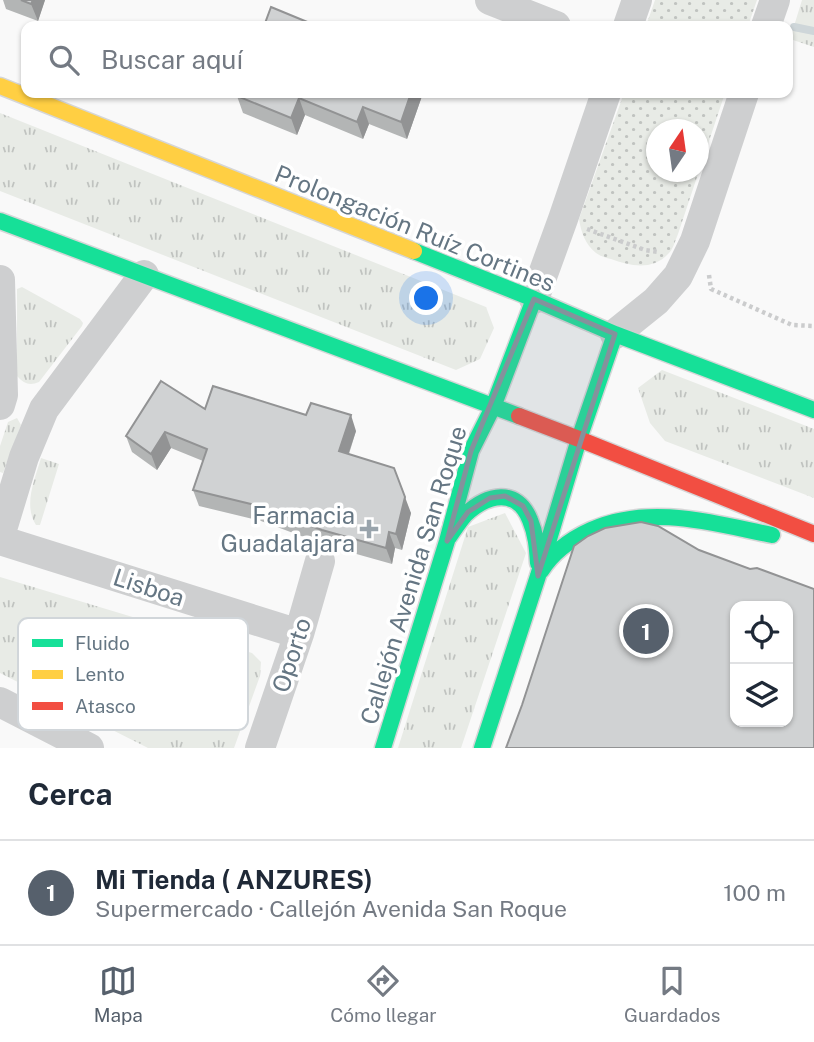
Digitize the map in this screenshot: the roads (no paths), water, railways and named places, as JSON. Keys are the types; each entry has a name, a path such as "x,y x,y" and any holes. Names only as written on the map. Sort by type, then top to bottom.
{"main road":[{"name":"Prolongación Ruíz Cortines","path":"0,86 21,94"},
{"name":"Prolongación Ruíz Cortines","path":"30,98 534,299 615,334 814,410"},
{"path":"0,221 579,439 814,534"},
{"name":"Callejón Avenida San Roque","path":"383,748 447,541 471,451 493,407 534,299"},
{"path":"482,748 579,439 615,334"},
{"path":"447,541 458,523 480,503 490,498 505,496 523,506 531,521 538,552 538,576"},
{"path":"538,576 547,561 578,536 621,519 650,515 678,516 814,543"}],"street":[{"path":"630,21 637,0"},
{"path":"768,21 775,0"},
{"path":"504,3 545,21"},
{"path":"534,299 604,98"},
{"path":"615,334 656,301 678,276 695,241 742,98"},
{"path":"0,538 24,457 44,410 144,275"},
{"path":"0,280 1,400 44,410"},
{"name":"Lisboa","path":"0,538 299,634"},
{"name":"Oporto","path":"260,748 299,634 320,561"},
{"path":"0,702 18,711"},
{"path":"54,730 89,748"}],"waterway":[{"path":"794,27 814,31"}],"place":[{"name":"Farmacia Guadalajara","path":"369,529"},
{"name":"Mi Tienda ( ANZURES)","path":"646,631"}]}
